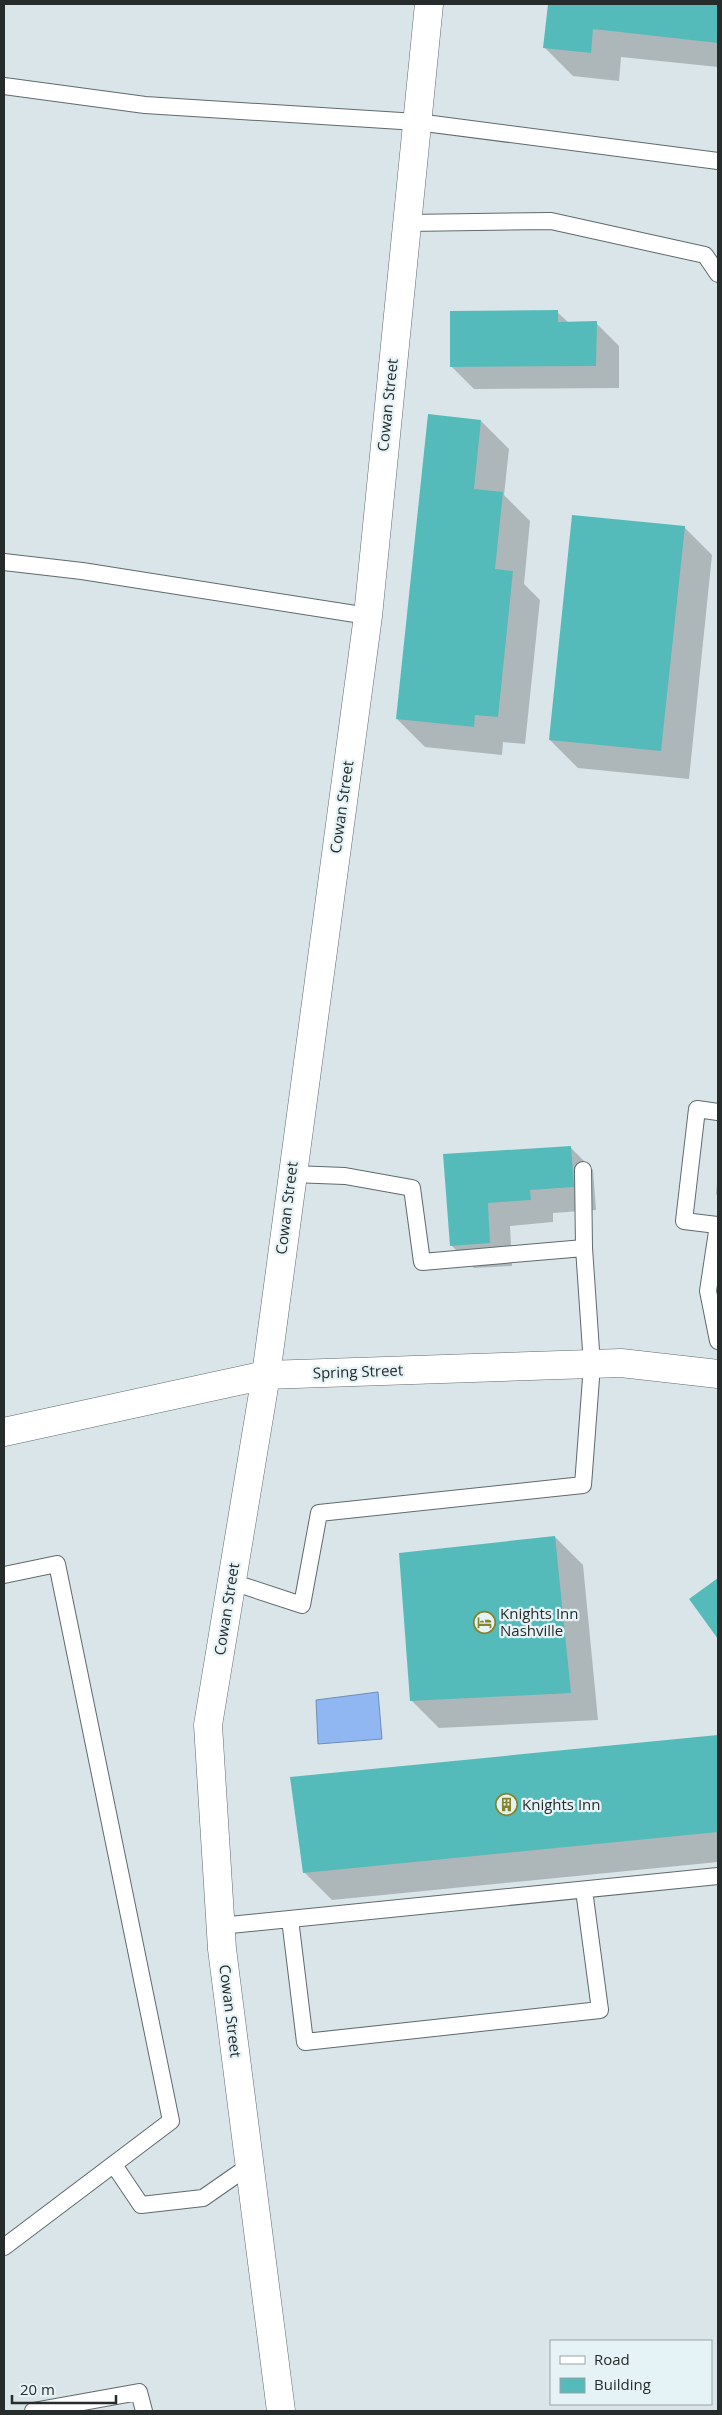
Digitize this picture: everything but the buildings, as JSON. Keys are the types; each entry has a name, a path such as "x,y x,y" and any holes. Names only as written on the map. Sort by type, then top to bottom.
{"street":[{"name":"Cowan Street","path":"280,2411 220,1926 208,1725 266,1375 368,616 429,4"},
{"name":"Spring Street","path":"4,1432 266,1375 621,1363 718,1374"}],"lane":[{"path":"4,86 145,105 417,122 718,161"},
{"path":"407,222 551,221 705,255 718,274"},
{"path":"4,562 82,571 368,616"},
{"path":"718,1112 697,1109 684,1221 718,1225 708,1292 718,1341"},
{"path":"232,1582 302,1605 320,1513 583,1485 592,1365 584,1248 583,1170"},
{"path":"292,1174 345,1176 412,1188 422,1262 584,1248"},
{"path":"4,1574 57,1564 172,2122 4,2247"},
{"path":"220,1926 718,1876"},
{"path":"290,1919 305,2042 600,2010 584,1890"},
{"path":"114,2165 141,2205 203,2198 249,2166"},
{"path":"33,2411 139,2392 144,2411"}],"water":[{"path":"378,1692 382,1739 318,1744 316,1700"}],"place":[{"name":"Knights Inn Nashville","path":"484,1623"},
{"name":"Knights Inn","path":"506,1805"}]}
